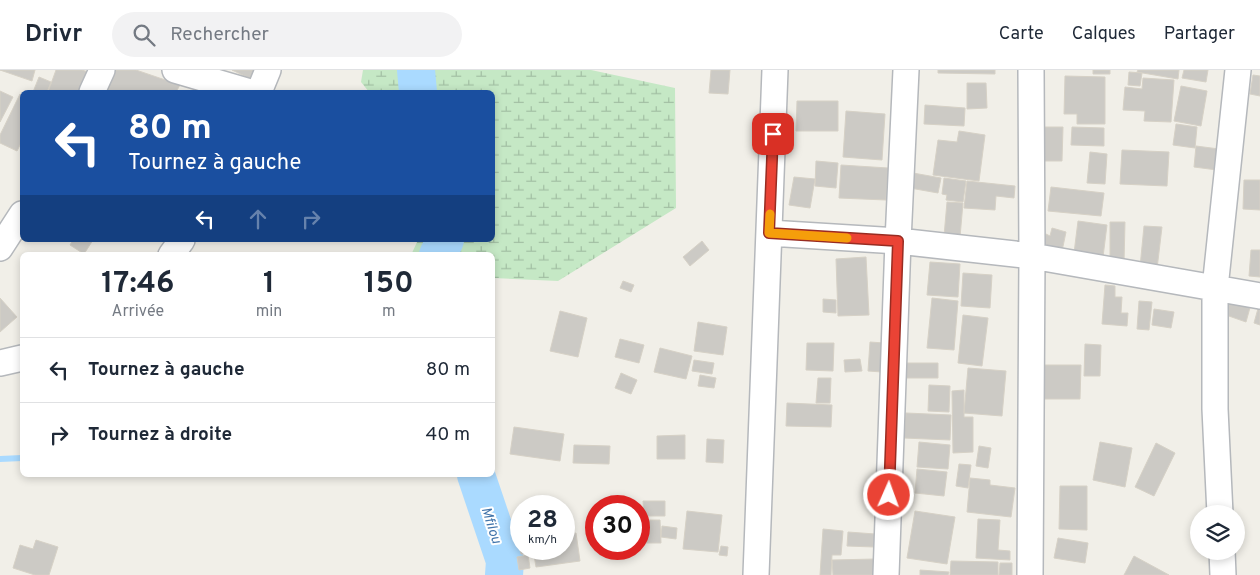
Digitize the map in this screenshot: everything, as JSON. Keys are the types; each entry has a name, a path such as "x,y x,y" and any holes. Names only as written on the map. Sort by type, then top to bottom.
{"street":[{"path":"93,90 102,70"},
{"path":"176,70 243,90"},
{"path":"260,90 268,70"},
{"path":"756,575 775,70"},
{"path":"886,575 906,70"},
{"path":"1030,575 1031,70"},
{"path":"1220,505 1215,409 1215,288 1238,70"},
{"path":"0,248 20,217"},
{"path":"769,233 898,241 1032,256 1260,296"},
{"path":"0,363 20,358"},
{"path":"1222,560 1223,575"}],"green space":[{"path":"363,70 591,70 675,88 676,208 558,281 495,278 495,252 412,252 417,242 495,242 495,90 367,90 361,82"}],"building":[{"path":"0,70 35,70 32,81"},
{"path":"56,70 82,70 91,73 85,90 49,90"},
{"path":"113,70 136,70 180,85 177,90 104,90"},
{"path":"232,70 255,70 251,79"},
{"path":"711,70 730,70 728,94 709,93"},
{"path":"938,70 995,70 995,74 938,73"},
{"path":"1093,70 1110,70 1110,74 1093,74"},
{"path":"1138,70 1179,70 1178,79 1137,72"},
{"path":"1184,70 1208,70 1206,82 1182,78"},
{"path":"1129,72 1142,73 1140,86 1128,85"},
{"path":"1253,75 1260,76 1260,96 1250,94"},
{"path":"1065,76 1105,77 1105,124 1077,124 1077,114 1064,114"},
{"path":"39,77 51,82 48,90 34,90"},
{"path":"1143,78 1174,80 1171,122 1144,121 1145,111 1123,110 1125,87 1142,89"},
{"path":"967,83 986,83 987,108 967,109"},
{"path":"1181,86 1207,91 1201,126 1174,121"},
{"path":"0,91 13,97 0,122"},
{"path":"20,94 20,145 17,151 0,143 0,135"},
{"path":"797,101 838,101 838,131 796,131"},
{"path":"925,105 965,108 964,126 924,124"},
{"path":"846,111 885,114 882,160 843,157"},
{"path":"1176,124 1197,127 1195,148 1173,145"},
{"path":"1044,127 1063,127 1062,161 1043,161"},
{"path":"1072,127 1104,128 1104,146 1071,145"},
{"path":"959,131 985,135 979,181 933,175 938,140 957,142"},
{"path":"1196,146 1219,149 1217,170 1194,167"},
{"path":"1122,150 1169,152 1167,186 1120,184"},
{"path":"1090,152 1107,154 1105,184 1087,183"},
{"path":"816,161 838,163 836,188 815,186"},
{"path":"841,165 888,168 886,200 839,198"},
{"path":"913,173 941,178 938,193 910,188"},
{"path":"794,177 815,179 810,208 789,205"},
{"path":"944,178 966,181 963,202 946,200 947,195 942,194"},
{"path":"1244,180 1260,180 1260,210 1243,209"},
{"path":"967,181 1015,186 1014,198 996,196 995,210 964,208"},
{"path":"1051,187 1104,193 1101,216 1048,211"},
{"path":"947,202 963,203 960,237 944,236"},
{"path":"1078,221 1107,225 1103,257 1074,253"},
{"path":"1110,222 1125,222 1124,264 1110,264"},
{"path":"1144,226 1162,227 1157,269 1140,267"},
{"path":"1052,228 1066,232 1061,256 1042,251 1046,234 1050,236"},
{"path":"702,241 709,250 690,266 683,257"},
{"path":"72,242 92,242 85,252 81,252 70,245"},
{"path":"1251,250 1260,250 1260,277 1249,276"},
{"path":"866,257 869,315 838,316 836,259"},
{"path":"930,262 960,264 958,297 927,295"},
{"path":"963,273 992,275 990,308 961,306"},
{"path":"623,281 634,285 631,292 620,288"},
{"path":"1105,285 1115,286 1115,297 1122,297 1121,313 1128,313 1127,326 1102,324"},
{"path":"0,298 17,317 0,332"},
{"path":"932,298 958,301 954,350 927,348"},
{"path":"823,299 836,300 836,313 823,312"},
{"path":"1229,299 1251,304 1246,322 1226,315"},
{"path":"1139,301 1152,302 1149,330 1137,329"},
{"path":"1260,305 1260,325 1254,323"},
{"path":"1154,309 1174,312 1171,328 1152,325"},
{"path":"560,311 587,318 578,357 550,351"},
{"path":"963,315 988,318 982,366 958,363"},
{"path":"698,322 727,327 723,355 694,351"},
{"path":"620,339 644,345 639,363 615,357"},
{"path":"870,342 884,343 882,372 868,371"},
{"path":"807,343 834,343 833,371 806,370"},
{"path":"1085,344 1101,345 1100,376 1084,376"},
{"path":"660,348 692,356 686,379 654,372"},
{"path":"860,359 862,371 845,372 844,360"},
{"path":"694,360 714,363 712,374 692,371"},
{"path":"906,363 938,363 938,378 906,378"},
{"path":"1043,365 1081,365 1080,399 1042,399"},
{"path":"968,368 1006,371 1002,416 964,413"},
{"path":"621,373 637,380 631,394 615,388"},
{"path":"700,375 716,378 714,388 698,386"},
{"path":"818,378 831,378 830,403 816,403"},
{"path":"929,385 950,386 949,412 928,411"},
{"path":"964,390 964,417 973,417 973,452 953,453 952,391"},
{"path":"787,403 832,405 831,427 786,426"},
{"path":"906,413 951,415 950,440 904,438"},
{"path":"514,427 564,434 560,461 510,454"},
{"path":"685,435 685,459 657,459 657,436"},
{"path":"707,439 724,440 723,463 706,462"},
{"path":"919,442 950,445 948,469 917,467"},
{"path":"1100,442 1132,448 1125,487 1093,480"},
{"path":"1156,443 1175,453 1154,496 1135,487"},
{"path":"574,445 610,446 609,464 573,463"},
{"path":"979,446 991,448 988,468 976,466"},
{"path":"959,464 971,465 968,488 956,486"},
{"path":"917,469 947,472 944,496 915,493"},
{"path":"970,478 990,480 990,485 1015,488 1011,517 967,512"},
{"path":"1060,486 1087,486 1087,530 1059,529"},
{"path":"650,501 665,501 665,516 650,516"},
{"path":"687,511 722,515 718,552 683,549"},
{"path":"915,511 955,517 947,564 907,558"},
{"path":"978,519 1000,520 998,550 1010,551 1010,560 976,558"},
{"path":"650,520 660,520 661,543 650,543"},
{"path":"662,526 677,528 676,539 661,537"},
{"path":"823,529 843,531 841,555 832,555 831,575 820,575"},
{"path":"848,532 875,534 874,547 847,546"},
{"path":"575,533 580,561 536,567 535,560 575,560"},
{"path":"1058,538 1088,543 1085,563 1054,558"},
{"path":"36,540 58,547 49,575 35,575 13,568 20,545 33,549"},
{"path":"721,546 728,547 727,556 719,555"},
{"path":"1134,556 1169,575 1124,575"},
{"path":"875,559 876,575 833,575 832,560"},
{"path":"517,560 529,560 530,568 519,570"},
{"path":"951,561 998,562 998,575 950,575"},
{"path":"1000,563 1012,563 1012,575 999,575"},
{"path":"920,570 949,572 948,575 920,575"}],"waterway":[{"name":"Mfilou","path":"416,70 418,90"},
{"name":"Mfilou","path":"439,252 444,242"},
{"path":"0,459 20,458"},
{"name":"Mfilou","path":"477,477 505,561 504,575"}],"slow traffic":[{"path":"770,214 769,233 847,238"}],"route":[{"path":"773,134 769,233 898,241 889,495"}]}
